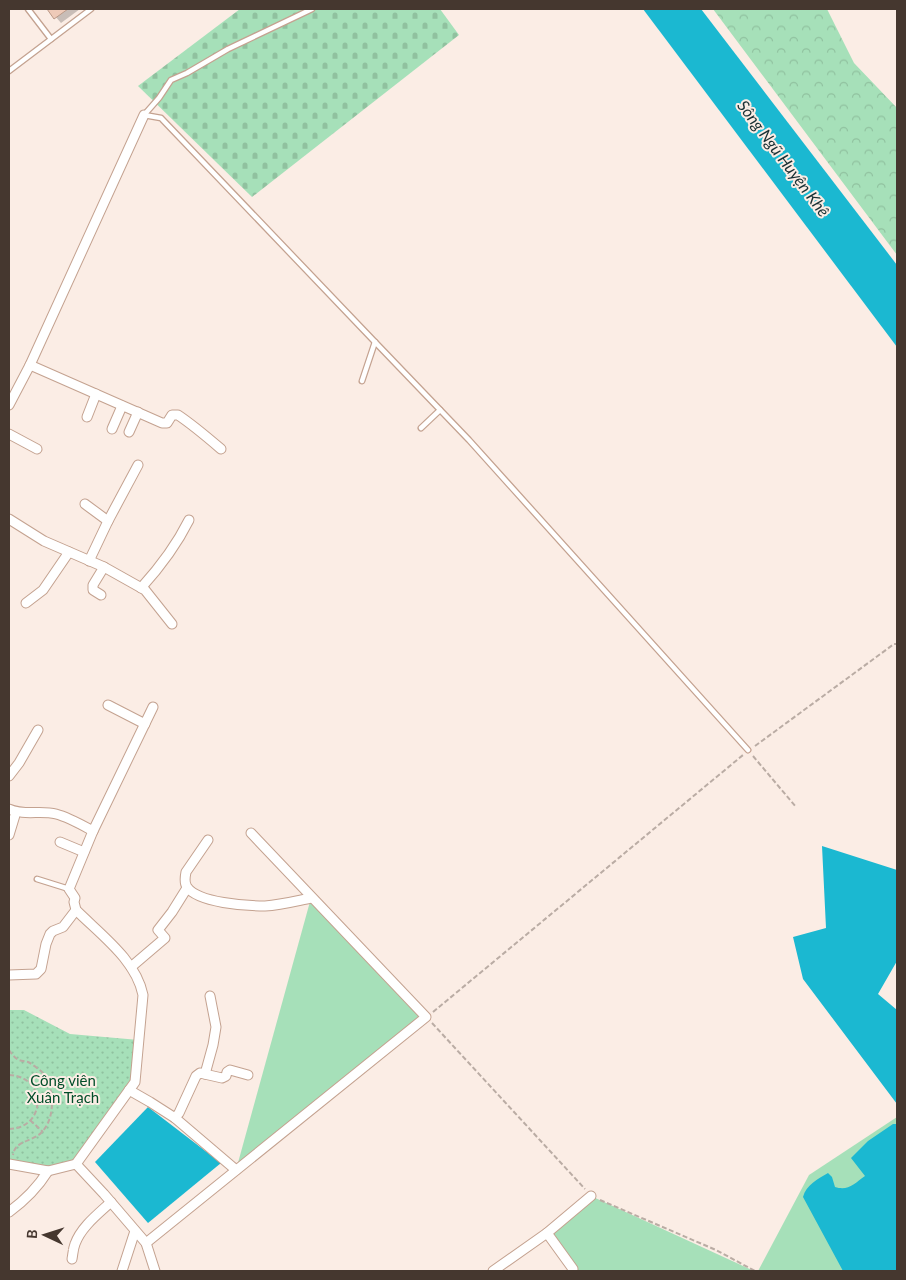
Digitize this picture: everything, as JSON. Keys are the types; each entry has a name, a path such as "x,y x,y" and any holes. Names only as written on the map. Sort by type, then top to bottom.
{"street":[{"path":"9,405 30,365 144,115"},
{"path":"30,365 165,424 172,415 178,415 222,449"},
{"path":"87,417 96,394"},
{"path":"112,429 122,406"},
{"path":"129,432 138,412"},
{"path":"9,434 37,449"},
{"path":"89,560 138,465"},
{"path":"85,504 108,521"},
{"path":"9,520 44,541 104,567 142,588 172,624"},
{"path":"142,588 180,538 189,520"},
{"path":"26,603 43,590 69,552"},
{"path":"101,595 93,590 93,585 104,567"},
{"path":"108,705 144,724"},
{"path":"10,1164 48,1171 76,1164 135,1082 143,995 137,975 118,951 76,910 75,898 69,889 93,831 153,707"},
{"path":"9,776 19,763 38,730"},
{"path":"9,835 12,810 56,814 80,823 93,831"},
{"path":"146,1243 426,1017 251,833"},
{"path":"208,840 184,877 188,888 196,894 211,900 238,905 265,906 311,898"},
{"path":"60,842 84,852"},
{"path":"131,967 165,938 158,930 188,888"},
{"path":"9,975 36,974 40,972 50,934 63,927 76,910"},
{"path":"205,1074 216,1026 210,996"},
{"path":"175,1118 180,1113 196,1076 200,1073 222,1078 230,1070 248,1076"},
{"path":"129,1090 175,1118 236,1170"},
{"path":"76,1164 146,1243 155,1271"},
{"path":"9,1212 41,1182 48,1171"},
{"path":"493,1271 506,1268 591,1196"},
{"path":"72,1259 75,1243 80,1235 94,1217 111,1202"},
{"path":"122,1271 135,1231"},
{"path":"547,1233 573,1269"}],"lane":[{"path":"28,9 51,39"},
{"path":"9,71 92,9"},
{"path":"144,115 171,80 312,9"},
{"path":"144,115 161,118 482,453 748,750"},
{"path":"362,381 374,342"},
{"path":"421,428 440,410"},
{"path":"37,879 69,889"}],"path":[{"path":"755,1271 716,1250 591,1196 426,1017 748,750 894,644 897,644"},
{"path":"748,750 796,807"},
{"path":"9,1050 16,1059 29,1063 40,1070 50,1086 53,1101 49,1121 42,1132 35,1138 18,1145 13,1151 10,1164"},
{"path":"29,1082 40,1070"},
{"path":"9,1075 25,1078 36,1092 38,1101 37,1110 30,1120 19,1128 9,1128"},
{"path":"30,1120 42,1132"}],"green space":[{"path":"240,9 440,9 459,35 252,197 138,86"},
{"path":"713,9 827,9 854,63 897,108 897,255"},
{"path":"311,898 426,1017 236,1170"},
{"name":"Công viên Xuân Trạch","path":"9,1010 24,1010 70,1034 139,1040 135,1082 76,1164 48,1171 9,1164"},
{"path":"897,1117 897,1271 758,1271 809,1175"},
{"path":"591,1196 754,1271 579,1271 547,1233"}],"water":[{"name":"Sông Ngũ Huyện Khê","path":"643,9 701,9 897,265 897,347"},
{"path":"822,846 897,870 897,961 878,994 897,1010 897,1104 803,979 793,937 826,928"},
{"path":"148,1107 221,1163 148,1223 95,1162"},
{"path":"893,1124 897,1124 897,1271 843,1271 803,1197 816,1180 828,1173 832,1177 835,1187 840,1188 851,1186 865,1176 851,1158 868,1141"}],"building":[{"path":"47,9 68,9 54,19"}]}
